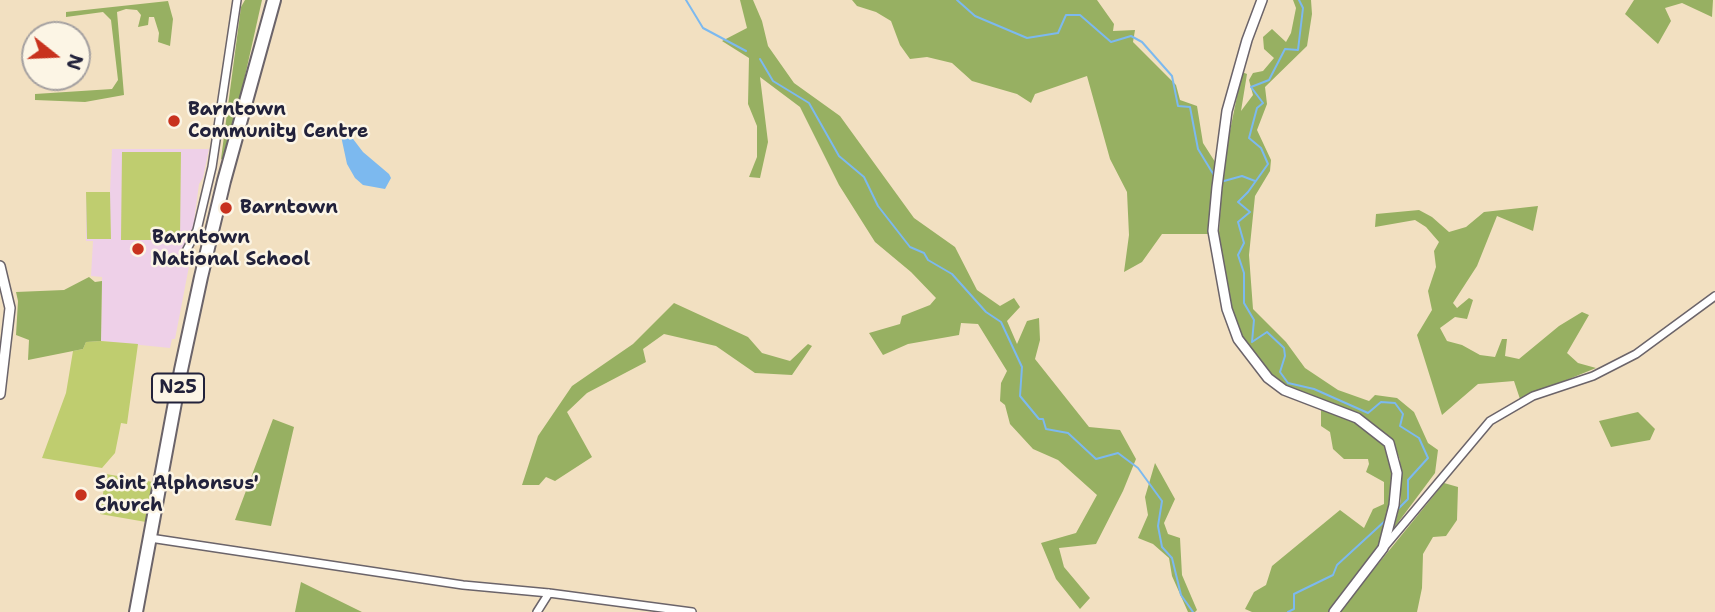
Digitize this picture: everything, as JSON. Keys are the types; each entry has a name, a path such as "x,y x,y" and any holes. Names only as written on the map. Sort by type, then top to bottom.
{"highway":[{"name":"N25","path":"136,612 181,370 204,264 274,0"}],"street":[{"path":"184,255 197,230 214,158 237,0"},
{"path":"1262,0 1227,111 1217,187 1213,231 1227,309 1238,339 1268,378 1284,390 1357,418 1389,443 1397,473 1394,505 1383,548"},
{"path":"0,266 10,308 0,394"},
{"path":"1334,612 1383,548 1490,421 1533,396 1593,376 1636,354 1715,296"},
{"path":"150,538 463,585 549,593 692,612"},
{"path":"537,612 549,593"}],"shaded area":[{"name":"Barntown National School","path":"112,149 209,149 203,178 199,184 193,229 182,254 191,256 175,339 172,339 170,348 101,341 102,277 91,276 93,241 86,241 86,192 110,192"}],"green space":[{"path":"245,0 262,0 226,161 221,159 241,7"},
{"path":"740,0 753,0 768,46 794,83 840,116 914,218 955,247 977,290 1000,306 1014,298 1020,307 1007,321 1017,344 1027,321 1039,318 1040,340 1035,359 1089,427 1120,430 1136,459 1096,544 1059,548 1064,567 1090,598 1080,609 1056,579 1041,543 1076,533 1097,495 1058,460 1033,449 1010,424 1005,405 1000,401 1001,383 1007,371 978,324 961,323 959,335 908,344 883,355 869,333 900,324 902,316 930,305 936,298 911,272 875,242 839,185 800,107 760,77 768,142 760,178 749,177 757,157 757,126 748,104 749,58 722,41 747,28"},
{"path":"852,0 1097,0 1114,24 1113,31 1135,30 1133,42 1176,85 1180,100 1197,106 1203,143 1217,165 1209,234 1162,234 1142,262 1124,272 1129,235 1127,192 1110,159 1087,76 1035,94 1031,103 1017,94 972,81 952,63 927,57 910,59 900,45 891,21 876,12 857,6"},
{"path":"1293,0 1311,0 1312,14 1307,46 1265,87 1267,104 1257,130 1271,160 1270,171 1255,196 1249,255 1253,309 1286,342 1305,368 1338,390 1369,401 1375,395 1397,398 1414,412 1428,443 1438,450 1435,473 1394,528 1401,500 1400,460 1392,439 1359,413 1303,395 1283,386 1268,373 1240,334 1227,294 1219,233 1223,165 1242,72 1247,74 1241,111 1253,95 1249,80 1253,73 1263,71 1274,58 1264,49 1263,37 1272,29 1286,42 1291,33 1296,8"},
{"path":"1634,0 1713,0 1712,17 1682,3 1665,8 1671,21 1658,44 1625,14"},
{"path":"168,1 173,19 170,46 158,42 159,33 154,17 149,17 148,25 138,27 141,15 137,10 117,12 124,95 85,102 35,100 35,94 112,89 118,80 111,20 103,12 66,17 66,12"},
{"path":"122,152 181,152 180,240 121,240"},
{"path":"86,192 110,192 111,239 87,239"},
{"path":"1538,206 1533,231 1497,216 1477,266 1453,303 1457,308 1469,298 1473,300 1467,319 1455,317 1440,328 1447,341 1462,345 1480,355 1495,357 1502,339 1507,339 1505,356 1519,359 1559,326 1582,312 1589,315 1567,353 1578,363 1596,368 1520,399 1514,381 1478,384 1442,415 1417,335 1432,310 1428,291 1436,267 1434,251 1439,242 1426,227 1415,220 1375,227 1376,214 1419,210 1449,232 1466,227 1484,212"},
{"path":"89,277 95,282 102,281 101,341 86,342 83,349 28,360 29,340 16,335 16,292 64,290"},
{"path":"674,303 748,337 762,353 790,361 808,344 812,346 792,375 755,373 716,346 664,334 643,349 646,362 587,393 567,412 592,457 555,481 546,477 539,485 522,485 538,436 572,386 633,344"},
{"path":"86,342 138,344 127,424 121,423 115,453 102,468 42,458 66,393 73,351 83,349"},
{"path":"1321,410 1356,420 1386,444 1394,472 1392,506 1381,545 1329,612 1252,612 1245,609 1254,592 1266,585 1272,566 1340,510 1364,528 1373,509 1384,504 1384,482 1366,472 1368,459 1344,459 1333,449 1330,432 1321,426"},
{"path":"1638,412 1655,429 1650,440 1611,447 1599,421"},
{"path":"273,419 294,427 271,526 235,520"},
{"path":"1155,463 1175,499 1164,523 1168,534 1180,538 1182,575 1197,610 1195,612 1188,612 1172,576 1169,558 1153,544 1138,538 1148,515 1145,497"},
{"path":"106,474 153,482 146,522 100,514"},
{"path":"1444,483 1458,487 1457,520 1446,536 1433,537 1423,554 1422,588 1417,612 1339,612"},
{"path":"301,582 362,612 295,612"}],"water":[{"path":"347,131 363,152 389,174 391,178 385,189 363,185 355,178 347,164 341,136"}],"waterway":[{"path":"686,0 703,28 746,51"},
{"path":"957,0 975,16 1027,38 1058,33 1066,15 1080,15 1111,42 1131,36 1142,42 1172,76 1178,106 1190,107 1198,149 1215,177"},
{"path":"1299,0 1303,8 1298,50 1285,49 1269,80 1251,87 1263,103 1257,108 1249,138 1261,148 1268,164 1238,202 1250,212 1238,222 1244,243 1238,255 1244,273 1244,303 1254,320 1252,342 1267,332 1284,348 1285,356 1280,372 1288,383 1314,389 1368,413 1381,402 1395,403 1403,414 1400,426 1419,438 1428,458 1408,480 1408,499 1398,509"},
{"path":"760,59 773,81 809,103 839,156 864,177 878,206 910,247 924,253 928,260 952,274 986,312 1001,322 1022,367 1020,396 1039,419 1043,419 1046,429 1068,433 1096,459 1118,453 1138,468 1162,501 1158,526 1162,547 1172,558 1181,595 1193,612"},
{"path":"1221,179 1224,181 1242,176 1255,181"},
{"path":"1288,612 1294,609 1294,594 1333,575 1337,565 1386,520"}],"place":[{"name":"Barntown Community Centre","path":"174,121"},
{"name":"Barntown","path":"226,208"},
{"name":"Barntown National School","path":"138,249"},
{"name":"Saint Alphonsus' Church","path":"81,495"}]}
